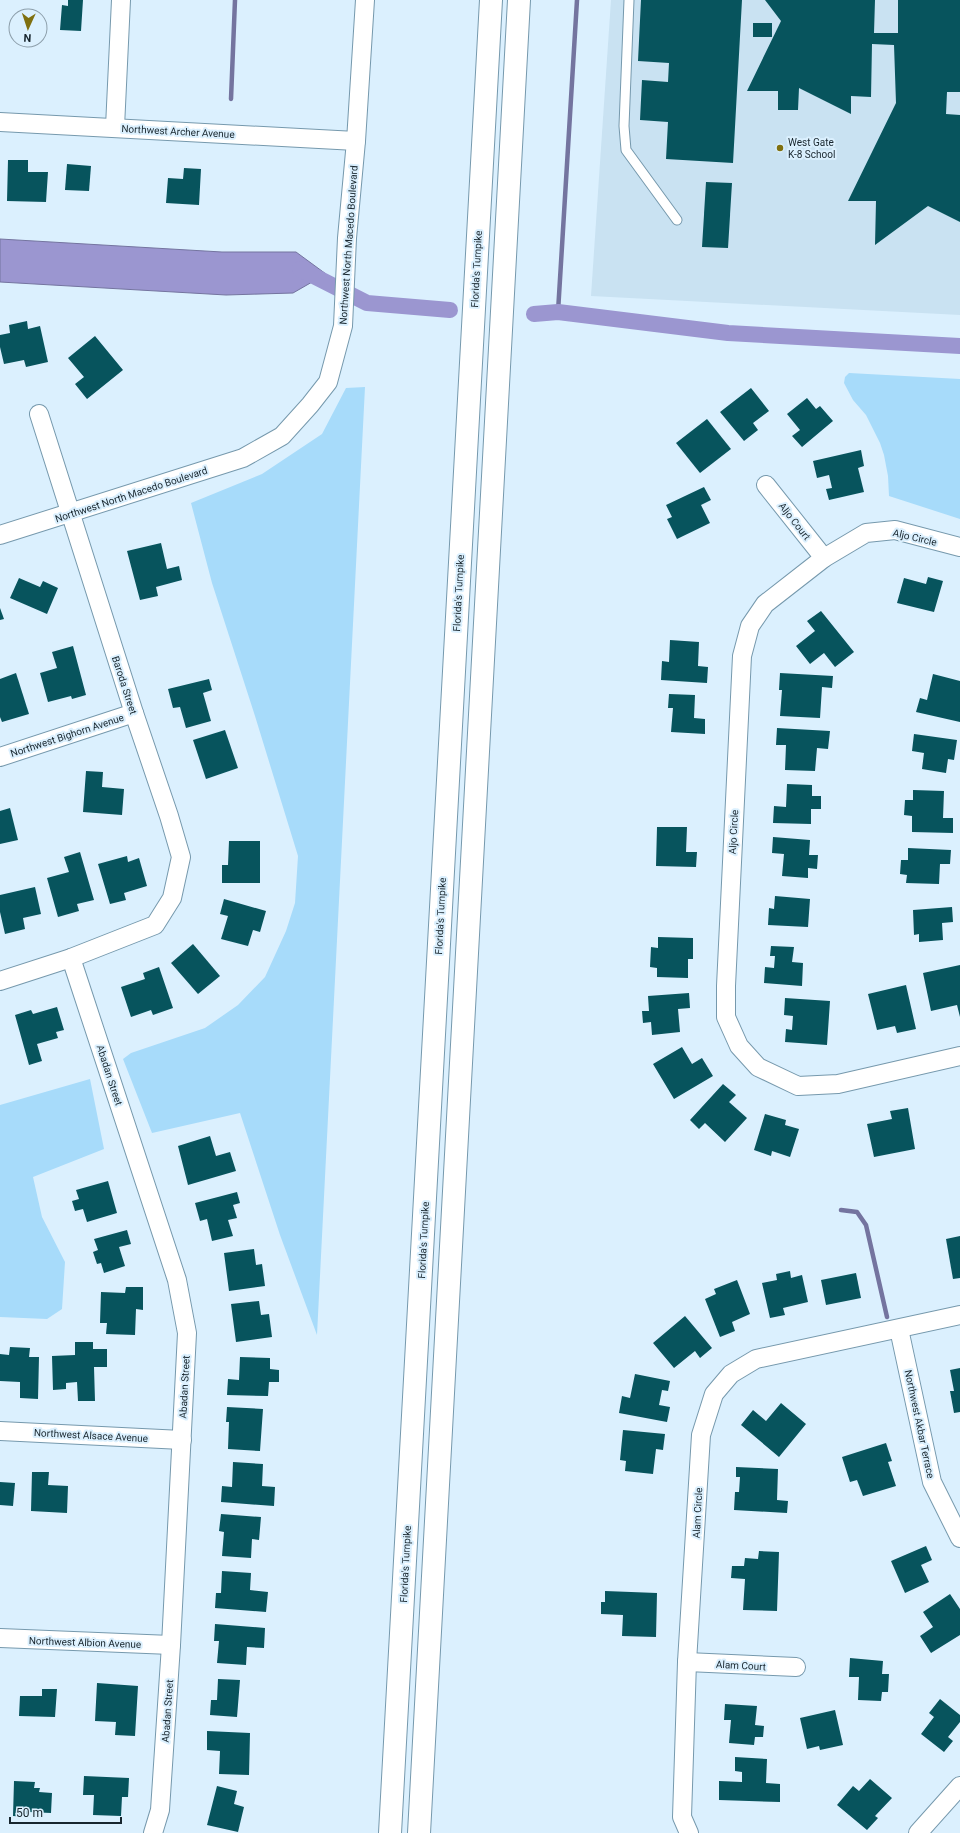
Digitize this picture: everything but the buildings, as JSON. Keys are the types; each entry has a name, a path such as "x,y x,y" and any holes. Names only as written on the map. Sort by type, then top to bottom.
{"highway":[{"name":"Florida's Turnpike","path":"390,1833 491,0"},
{"path":"419,1833 519,0"}],"street":[{"path":"115,127 121,0"},
{"name":"Northwest North Macedo Boulevard","path":"0,536 243,458 282,436 310,405 328,382 343,326 347,238 356,141 364,0"},
{"name":"Northwest Archer Avenue","path":"0,122 356,141"},
{"name":"Baroda Street","path":"39,414 134,713 170,816 180,857 172,898 155,925 71,958"},
{"name":"Aljo Court","path":"766,485 824,558"},
{"name":"Aljo Circle","path":"960,548 895,530 866,533 824,558 765,604 750,626 742,656 726,986 726,1017 739,1046 758,1067 798,1086 838,1084 960,1056"},
{"name":"Northwest Bighorn Avenue","path":"0,757 134,713"},
{"path":"0,981 71,958"},
{"name":"Abadan Street","path":"71,958 177,1280 187,1333 171,1645 160,1810 153,1833"},
{"name":"Alam Circle","path":"689,1833 682,1817 687,1662 701,1435 714,1394 731,1374 756,1359 960,1315"},
{"name":"Northwest Akbar Terrace","path":"899,1329 932,1482 960,1538"},
{"name":"Northwest Alsace Avenue","path":"0,1431 182,1440"},
{"name":"Northwest Albion Avenue","path":"0,1638 171,1645"},
{"name":"Alam Court","path":"687,1662 796,1667"},
{"path":"918,1833 960,1786"}],"lane":[{"path":"629,0 624,126 626,150 677,220"}],"shaded area":[{"name":"West Gate K-8 School","path":"611,0 960,0 960,315 591,296"},
{"path":"0,239 222,252 296,252 326,274 293,293 226,295 0,282"},
{"path":"849,373 960,379 960,519 889,496 888,476 884,455 880,443 866,415 853,400 844,383 845,377"},
{"path":"365,387 317,1335 280,1235 240,1113 152,1133 123,1059 131,1053 205,1028 238,1005 265,977 286,931 295,903 298,856 212,583 191,503 262,474 322,434 346,388"},
{"path":"90,1079 104,1149 33,1177 42,1217 65,1262 62,1309 47,1319 0,1317 0,1105"}],"waterway":[{"path":"231,99 235,0"},
{"path":"558,312 577,0"},
{"path":"300,269 367,303 450,310"},
{"path":"534,314 558,312 728,333 960,346"},
{"path":"841,1210 857,1212 866,1225 887,1317"}],"place":[{"name":"West Gate K-8 School","path":"780,148"}]}
